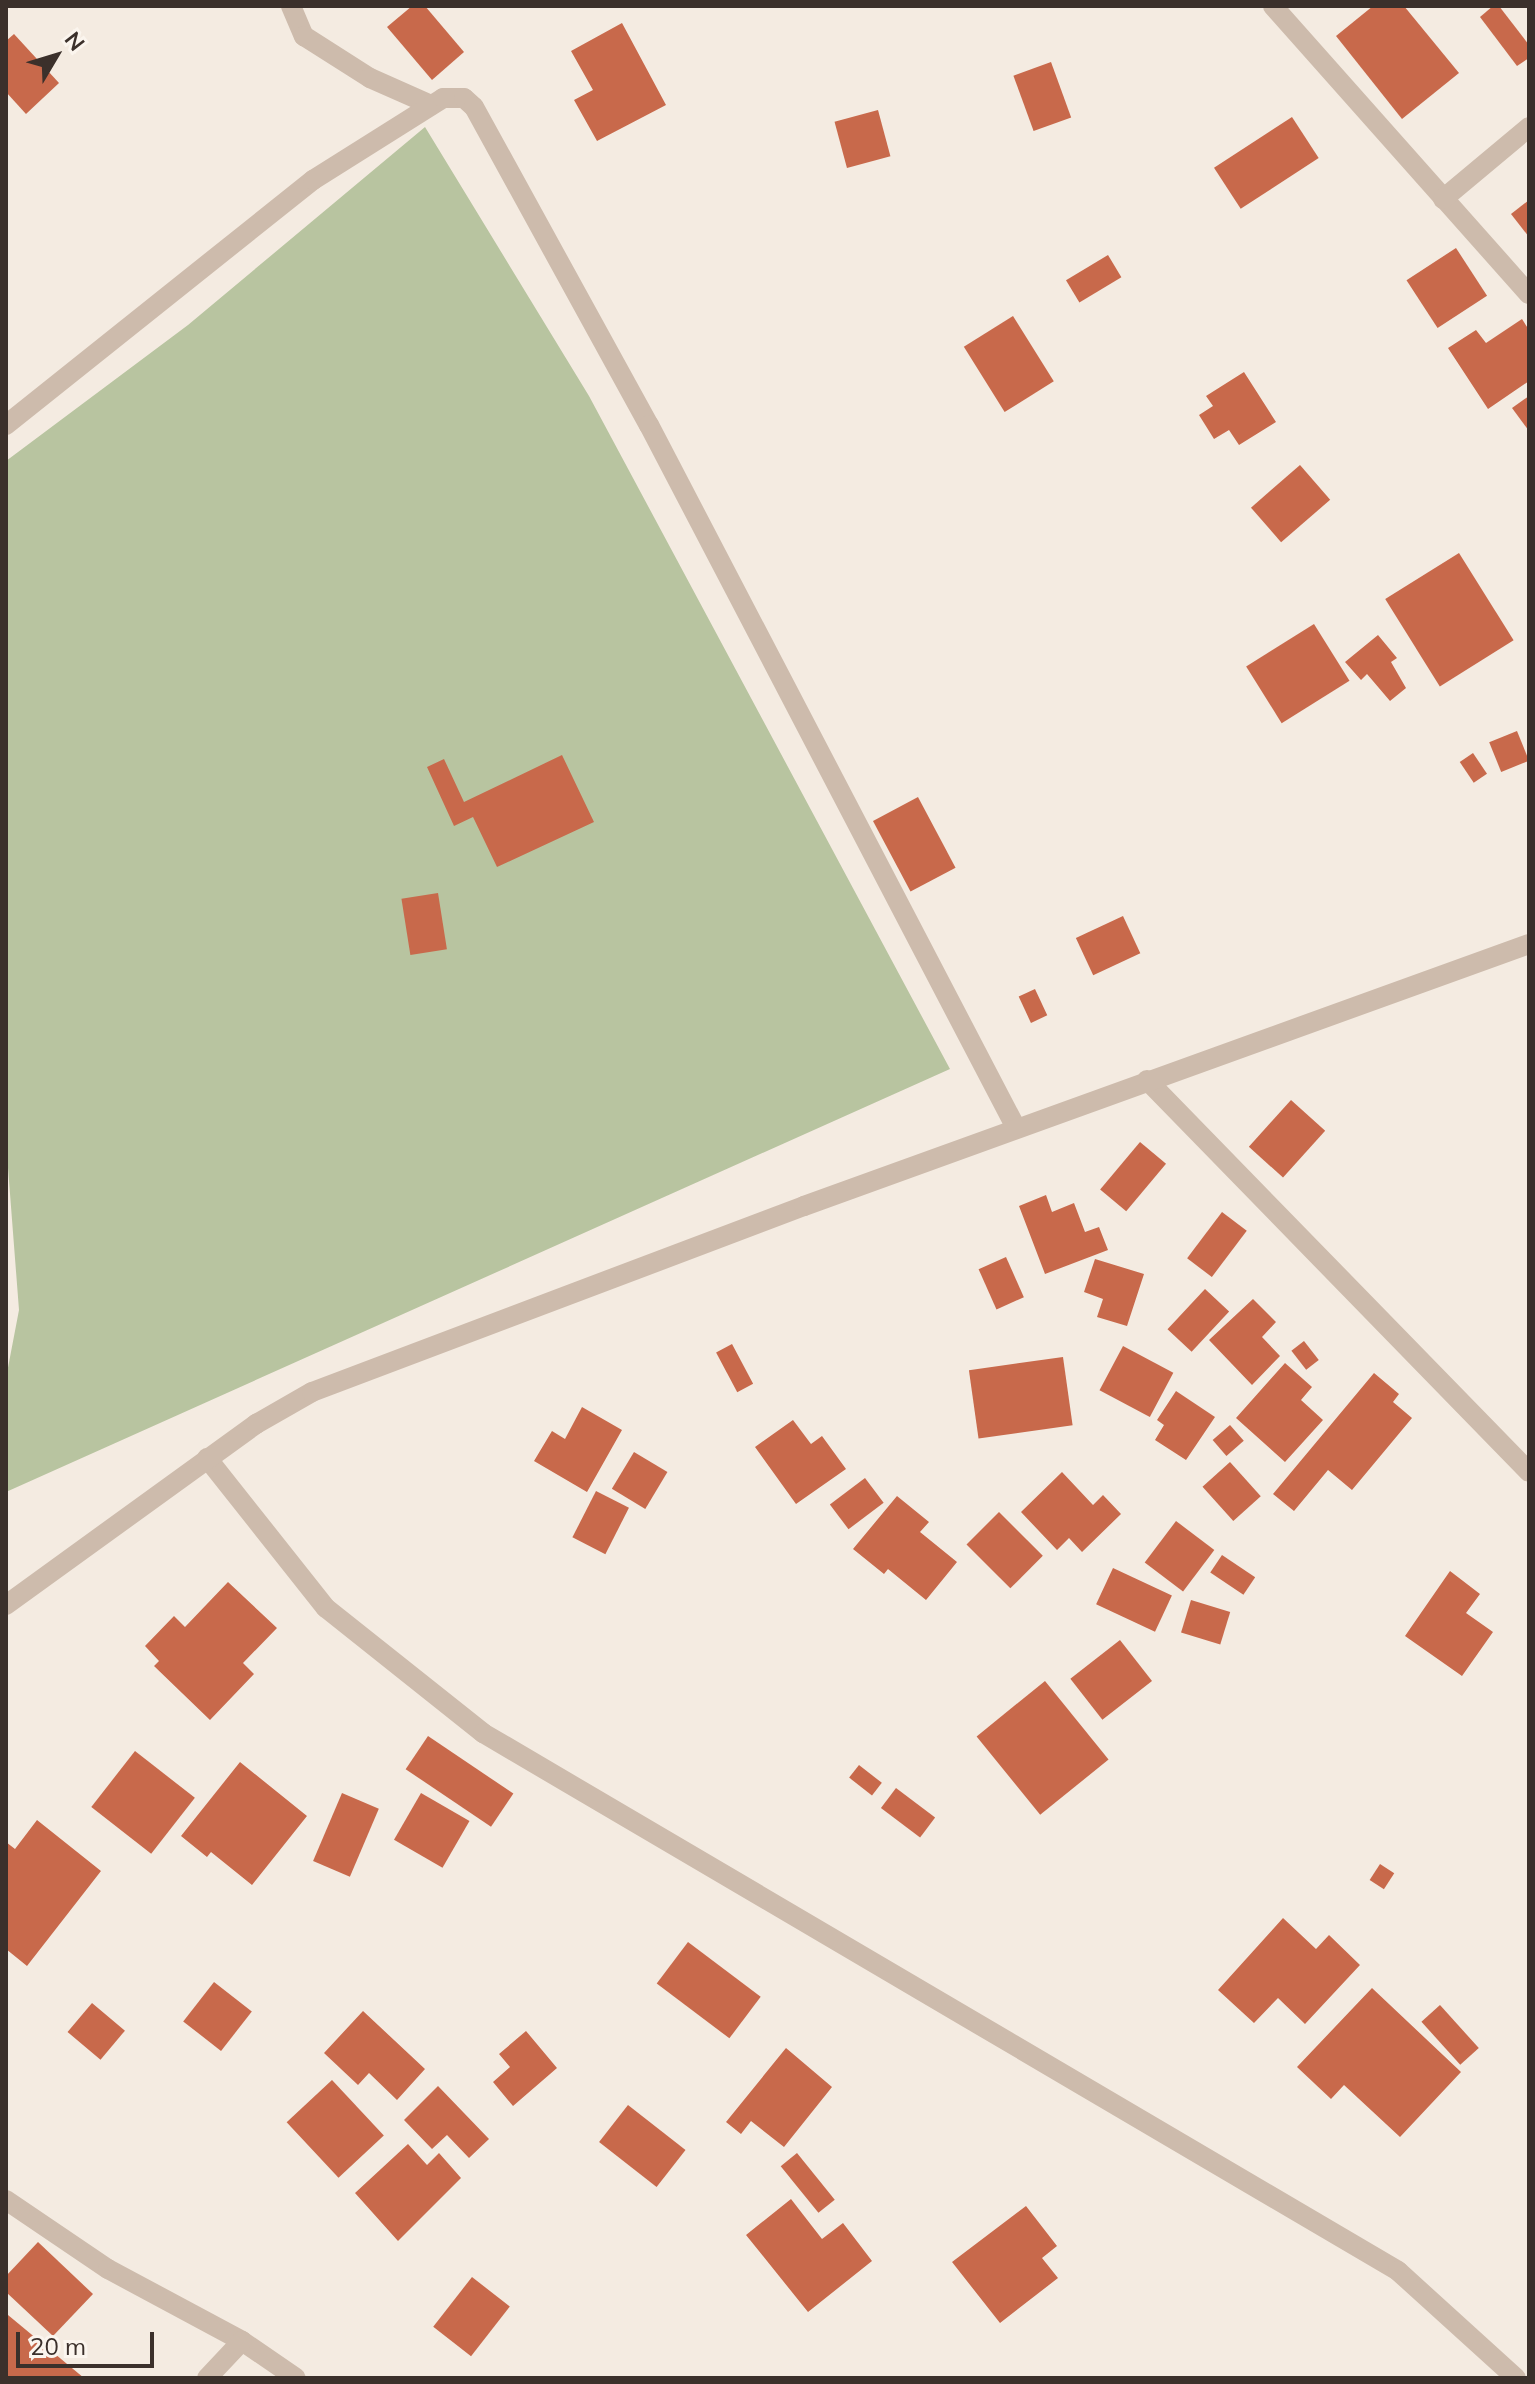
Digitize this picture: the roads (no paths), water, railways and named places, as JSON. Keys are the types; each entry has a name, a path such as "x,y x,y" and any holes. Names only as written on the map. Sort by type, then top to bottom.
{"street":[{"path":"291,6 304,36 370,78 431,105"},
{"path":"1273,6 1529,294"},
{"path":"6,425 313,180 431,105 454,95 474,107 649,425 1016,1128"},
{"path":"1443,199 1529,127"},
{"path":"6,1605 207,1458 312,1392 1016,1128 1529,944"},
{"path":"1147,1080 1529,1472"},
{"path":"207,1458 326,1608 483,1733 1398,2271 1516,2378"},
{"path":"6,2200 108,2269 242,2341 296,2378"},
{"path":"207,2378 242,2341"}]}
